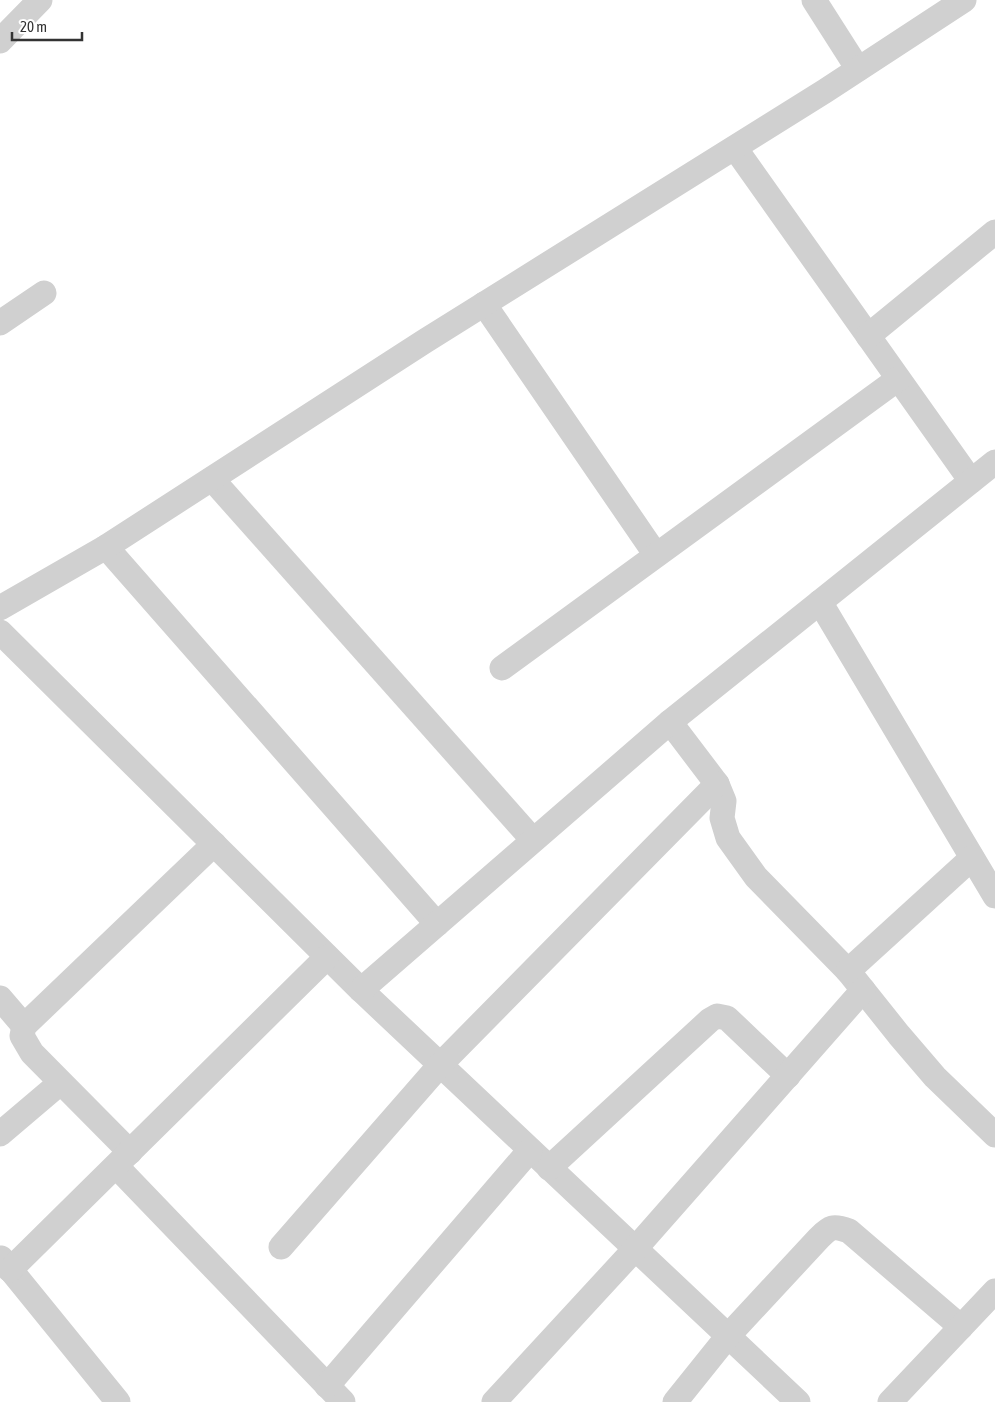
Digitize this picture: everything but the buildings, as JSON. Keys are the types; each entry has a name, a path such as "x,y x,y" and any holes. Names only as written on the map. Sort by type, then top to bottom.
{"street":[{"path":"0,42 40,0"},
{"path":"814,0 858,69"},
{"path":"0,608 106,547 484,304 735,148 964,0"},
{"path":"735,148 971,481"},
{"path":"868,336 995,232"},
{"path":"0,324 44,293"},
{"path":"484,304 656,555"},
{"path":"502,668 898,378"},
{"path":"361,990 670,722 995,462"},
{"path":"212,479 533,840"},
{"path":"106,547 437,924"},
{"path":"820,602 995,896"},
{"path":"0,632 361,990 798,1402"},
{"path":"670,722 717,784 724,801 722,818 728,838 756,877 855,981 935,1077 995,1135"},
{"path":"281,1247 440,1065 717,784"},
{"path":"214,844 24,1026 22,1036 32,1052 60,1082 123,1159 335,1394 530,1150"},
{"path":"494,1402 636,1250 788,1076 855,981 972,858"},
{"path":"118,1402 5,1263 123,1159 327,957"},
{"path":"0,998 24,1026"},
{"path":"549,1168 710,1020 717,1016 727,1018 788,1076"},
{"path":"0,1134 60,1082"},
{"path":"675,1402 728,1336 818,1238 829,1229 838,1227 849,1231 961,1327"},
{"path":"890,1402 995,1291"}]}
